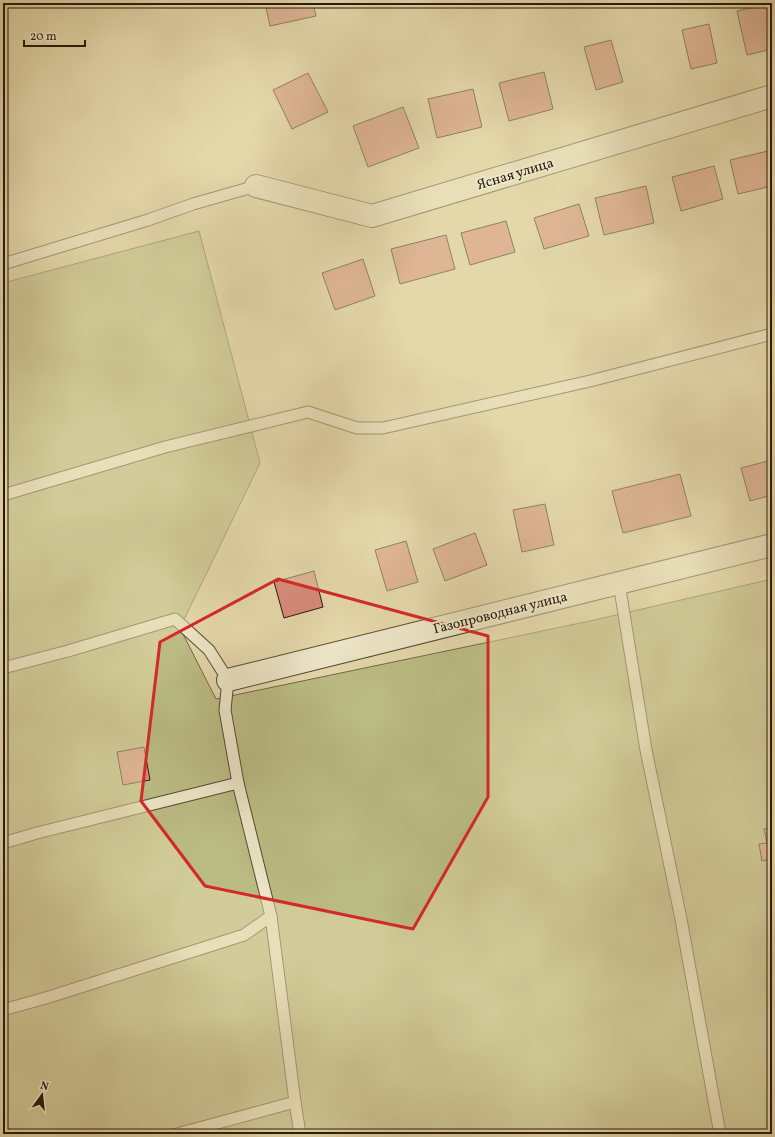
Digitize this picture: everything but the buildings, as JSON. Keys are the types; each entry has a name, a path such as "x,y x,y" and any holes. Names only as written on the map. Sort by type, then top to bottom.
{"street":[{"name":"Ясная улица","path":"256,186 372,216 772,96"},
{"name":"Газопроводная улица","path":"228,680 772,545"}],"lane":[{"path":"3,264 148,220 193,204 256,186"},
{"path":"3,495 165,448 308,412 357,428 383,428 590,381 772,334"},
{"path":"619,582 646,750 681,919 720,1134"},
{"path":"3,668 68,651 175,619 209,650 228,680 224,710 238,783 271,916 300,1134"},
{"path":"3,844 45,831 238,783"},
{"path":"3,1010 49,997 244,935 271,916"},
{"path":"178,1134 295,1102"}],"highlighted area":[{"path":"278,579 488,636 488,797 413,929 205,886 141,801 160,642"}],"green space":[{"path":"199,231 260,463 180,628 216,699 590,621 772,579 772,1134 3,1134 3,283"}]}
